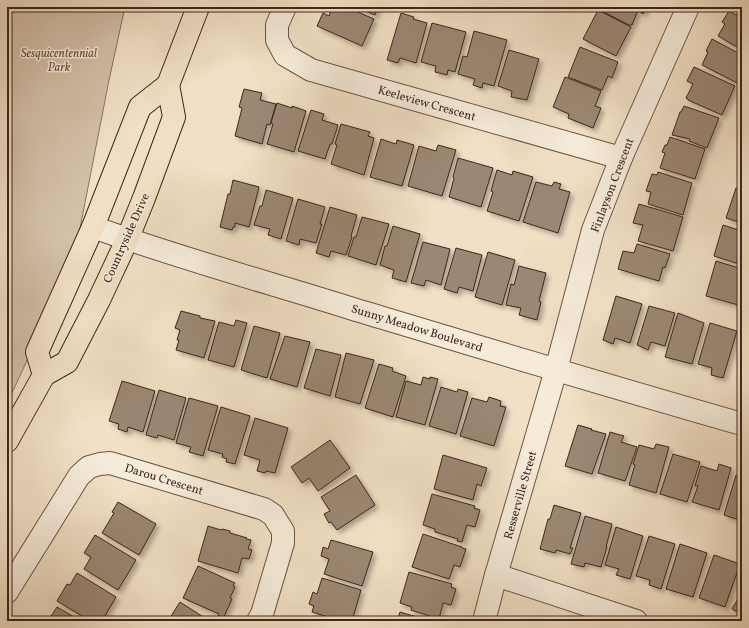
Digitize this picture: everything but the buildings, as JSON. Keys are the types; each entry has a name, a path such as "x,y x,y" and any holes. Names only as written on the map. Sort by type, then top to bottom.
{"main road":[{"path":"7,441 44,375 38,352 93,227 140,107 168,85 198,7"},
{"name":"Countryside Drive","path":"44,375 67,362 99,300 127,240 174,117 168,85"}],"street":[{"name":"Keeleview Crescent","path":"285,7 277,24 277,40 285,55 311,70 621,158"},
{"name":"Finlayson Crescent","path":"556,370 593,230 621,158 688,7"},
{"name":"Sunny Meadow Boulevard","path":"93,227 127,240 281,287 556,370 742,424"},
{"name":"Resserville Street","path":"484,621 556,370"},
{"name":"Darou Crescent","path":"7,592 79,476 89,467 110,463 264,509 272,515 283,531 283,543 262,614 258,621"},
{"path":"496,575 636,621"}],"green space":[{"name":"Sesquicentennial Park","path":"7,7 125,7 109,80 74,259 11,395 7,400"}]}
